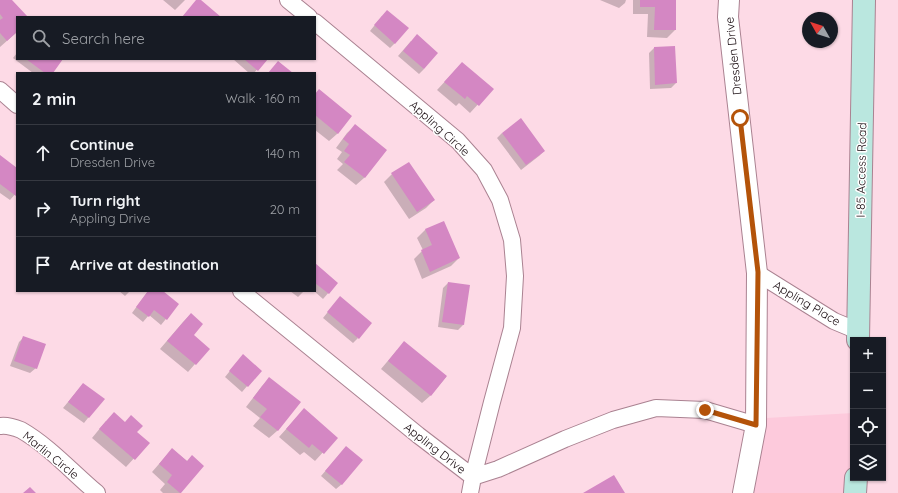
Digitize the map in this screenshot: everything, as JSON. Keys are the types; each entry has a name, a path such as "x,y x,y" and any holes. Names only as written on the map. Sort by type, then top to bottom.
{"main road":[{"name":"I-85 Access Road","path":"858,336 864,0"},
{"path":"855,493 856,481"}],"street":[{"path":"288,0 308,16"},
{"name":"Dresden Drive","path":"729,0 728,17 758,272 756,425 743,493"},
{"name":"Appling Circle","path":"316,23 458,141 484,170 500,200 512,240 515,276 512,328 472,485"},
{"path":"0,90 16,104"},
{"name":"Appling Place","path":"758,272 858,336"},
{"name":"Appling Drive","path":"241,292 418,435 472,485 498,469 565,440 614,420 656,408 705,410 756,425"},
{"name":"Marlin Circle","path":"0,426 3,425 20,430 45,447 97,493"}],"shaded area":[{"path":"850,413 850,481 854,481 858,493 737,493 750,419"}],"building":[{"path":"0,0 12,0 27,16 16,16 16,33 7,41 0,33 0,20 3,18 0,14"},
{"path":"196,0 201,0 220,16 183,16"},
{"path":"640,0 676,0 676,30 654,30 655,7 640,7"},
{"path":"387,10 409,28 395,44 374,25"},
{"path":"417,34 438,53 424,69 403,51"},
{"path":"675,46 677,83 655,85 654,47"},
{"path":"27,60 62,60 54,72 44,72"},
{"path":"245,60 267,60 258,71"},
{"path":"278,61 292,72 269,72"},
{"path":"462,62 494,89 479,106 467,96 465,99 444,82"},
{"path":"319,89 352,116 338,134 316,116 316,93"},
{"path":"521,118 545,151 526,165 502,133"},
{"path":"355,124 387,150 365,178 344,162 350,155 344,151 349,144 343,139"},
{"path":"0,155 16,167 16,196 0,184"},
{"path":"409,162 435,200 417,212 391,173"},
{"path":"444,221 460,258 430,272 421,250 432,245 425,229"},
{"path":"316,264 338,283 329,294 316,284"},
{"path":"448,282 470,285 464,325 442,322"},
{"path":"147,292 164,292 179,304 167,320 154,310 149,317 136,307"},
{"path":"340,296 372,323 359,339 327,312"},
{"path":"191,313 203,324 194,335 210,349 196,365 167,341"},
{"path":"23,336 46,344 37,369 14,361"},
{"path":"404,341 447,376 431,396 388,361"},
{"path":"243,354 262,371 248,387 229,371"},
{"path":"269,377 301,402 278,431 260,417 267,409 253,398"},
{"path":"83,383 105,399 89,418 68,402"},
{"path":"304,408 338,438 324,454 312,444 309,448 286,429"},
{"path":"114,412 125,422 131,415 143,426 137,432 150,443 135,460 99,429"},
{"path":"346,446 363,460 342,485 325,471"},
{"path":"172,448 187,461 192,455 204,466 181,493 167,482 172,475 159,464"},
{"path":"614,475 625,493 583,493"},
{"path":"30,487 36,493 23,493"}],"route":[{"path":"705,410 756,425 758,272 740,118"}]}
